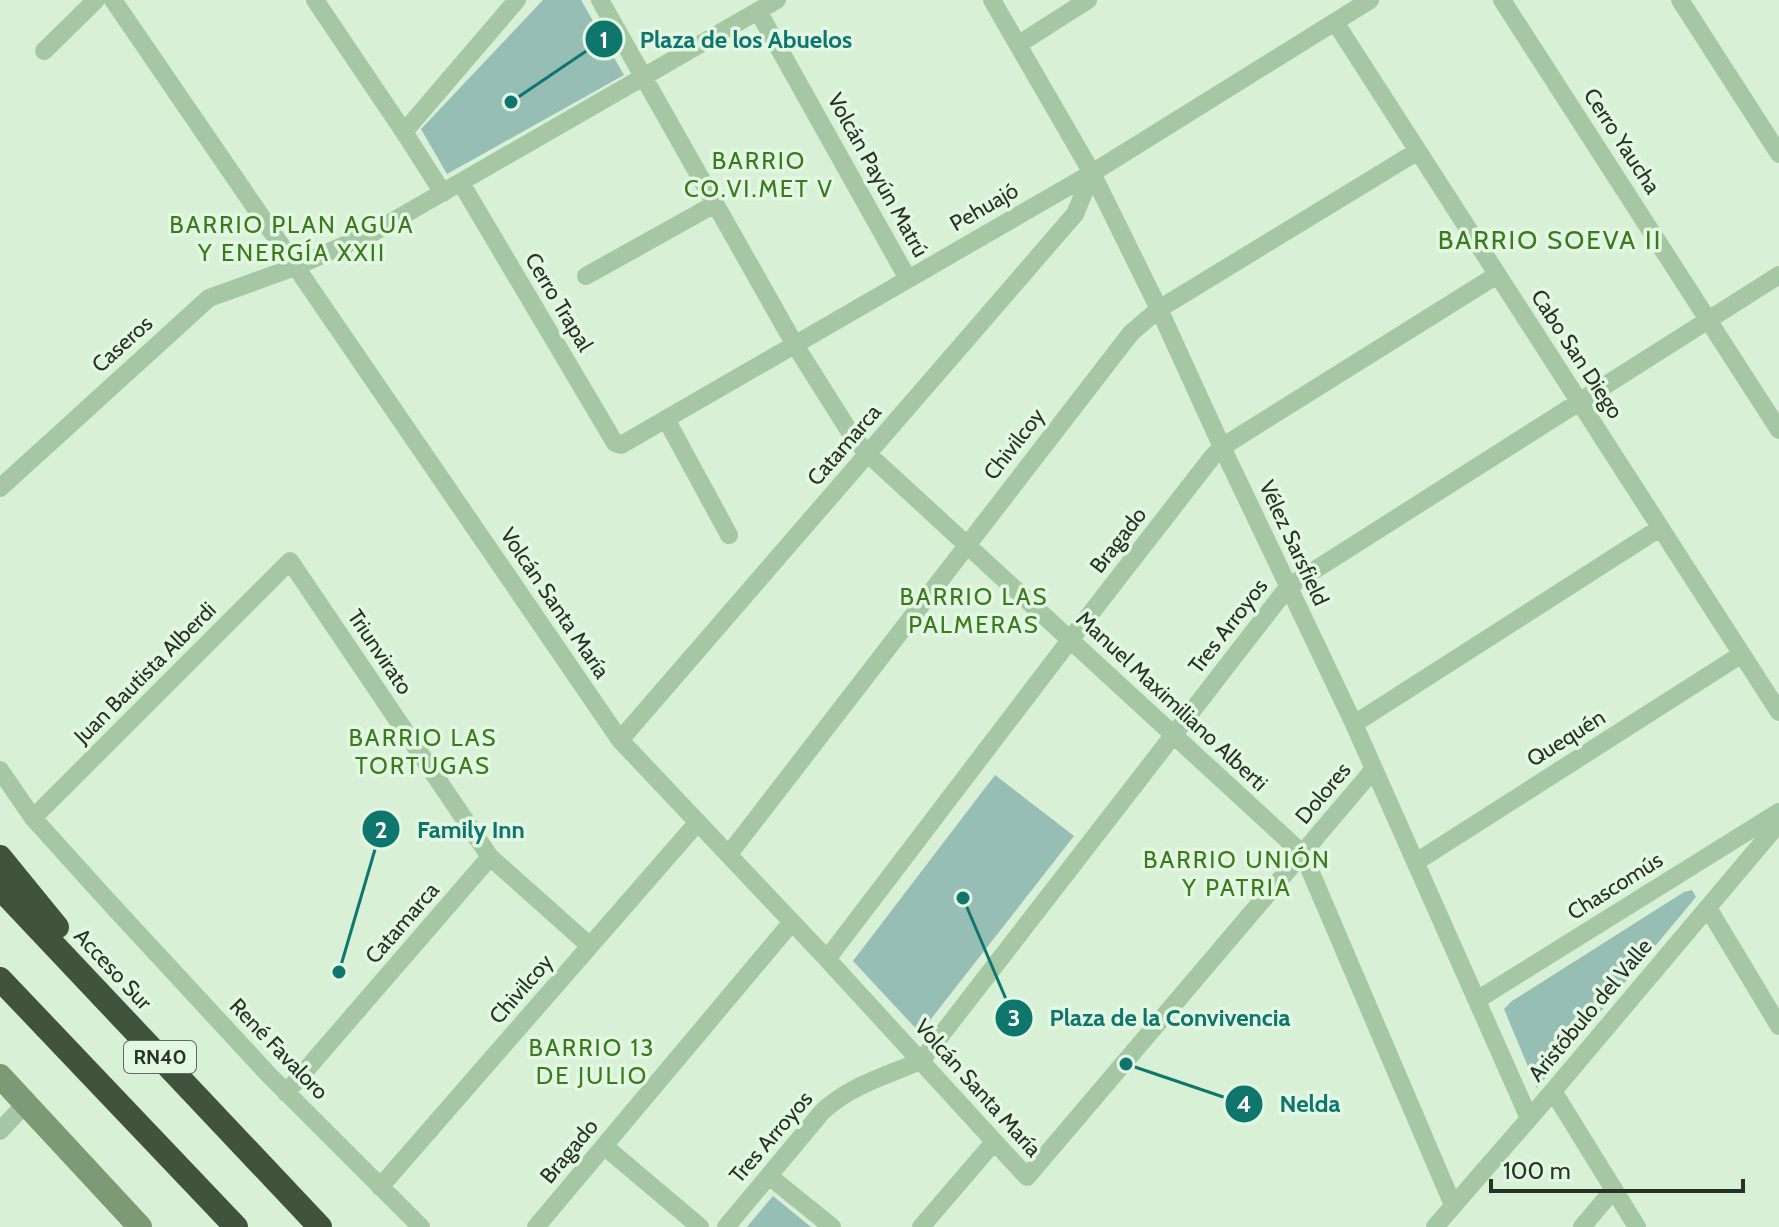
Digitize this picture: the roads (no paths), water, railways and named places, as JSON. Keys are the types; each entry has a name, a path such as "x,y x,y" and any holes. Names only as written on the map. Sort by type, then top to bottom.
{"highway":[{"path":"0,857 169,1066"},
{"name":"Acceso Sur","path":"0,888 320,1227"},
{"name":"RN40","path":"0,982 236,1227"}],"street":[{"path":"44,51 96,0"},
{"name":"Volcán Santa María","path":"113,0 620,740 1027,1177"},
{"path":"315,0 443,193"},
{"path":"404,132 517,0"},
{"name":"Manuel Maximiliano Alberti","path":"600,0 795,345 853,437 1303,854 1453,1205"},
{"name":"Caseros","path":"0,488 209,298 295,267 374,232 777,0"},
{"name":"Vélez Sarsfield","path":"992,0 1092,173 1159,309 1354,724 1529,1118"},
{"path":"1019,44 1088,0"},
{"name":"Pehuajó","path":"617,445 1092,173 1370,0"},
{"name":"Cerro Yaucha","path":"1502,0 1779,430"},
{"path":"1680,0 1779,154"},
{"name":"Volcán Payún Matrú","path":"758,11 908,279"},
{"name":"Cabo San Diego","path":"1335,22 1779,712"},
{"name":"Chivilcoy","path":"729,854 1131,333 1159,309 1418,151"},
{"name":"Catamarca","path":"620,740 1075,214 1092,173"},
{"name":"Cerro Trapal","path":"461,183 617,445"},
{"path":"586,276 715,204"},
{"name":"Bragado","path":"827,959 1213,456 1222,447 1497,275"},
{"name":"Tres Arroyos","path":"726,1227 833,1102 845,1093 921,1061 1288,587 1779,275"},
{"path":"666,419 729,535"},
{"path":"1354,724 1660,528"},
{"name":"Juan Bautista Alberdi","path":"33,818 290,561"},
{"name":"Triunvirato","path":"290,561 490,857 590,946"},
{"name":"Quequén","path":"1416,862 1742,654"},
{"name":"Dolores","path":"1027,1177 1374,769"},
{"name":"René Favaloro","path":"0,770 33,818 108,901 286,1093 421,1227"},
{"name":"Chascomús","path":"1477,1000 1779,812"},
{"name":"Chivilcoy","path":"380,1187 698,822"},
{"name":"Aristóbulo del Valle","path":"1435,1227 1779,823"},
{"name":"Catamarca","path":"286,1093 490,857"},
{"path":"1708,908 1779,1026"},
{"name":"Bragado","path":"536,1227 792,922"},
{"path":"0,1076 128,1222"},
{"path":"1553,1091 1637,1227"},
{"path":"0,1131 26,1103"},
{"path":"921,1227 994,1142"},
{"path":"604,1146 700,1227"},
{"path":"769,1176 832,1227"},
{"path":"1582,1227 1614,1189"}],"place":[{"name":"Plaza de los Abuelos","path":"511,102"},
{"name":"Plaza de la Convivencia","path":"963,898"},
{"name":"Family Inn","path":"339,972"},
{"name":"Nelda","path":"1126,1064"}],"district":[{"name":"BARRIO CO.VI.MET V","path":"759,174"},
{"name":"BARRIO PLAN AGUA Y ENERGÍA XXII","path":"292,238"},
{"name":"BARRIO SOEVA II","path":"1550,240"},
{"name":"BARRIO LAS PALMERAS","path":"974,610"},
{"name":"BARRIO LAS TORTUGAS","path":"423,751"},
{"name":"BARRIO UNIÓN Y PATRIA","path":"1237,873"},
{"name":"BARRIO 13 DE JULIO","path":"592,1061"}]}
